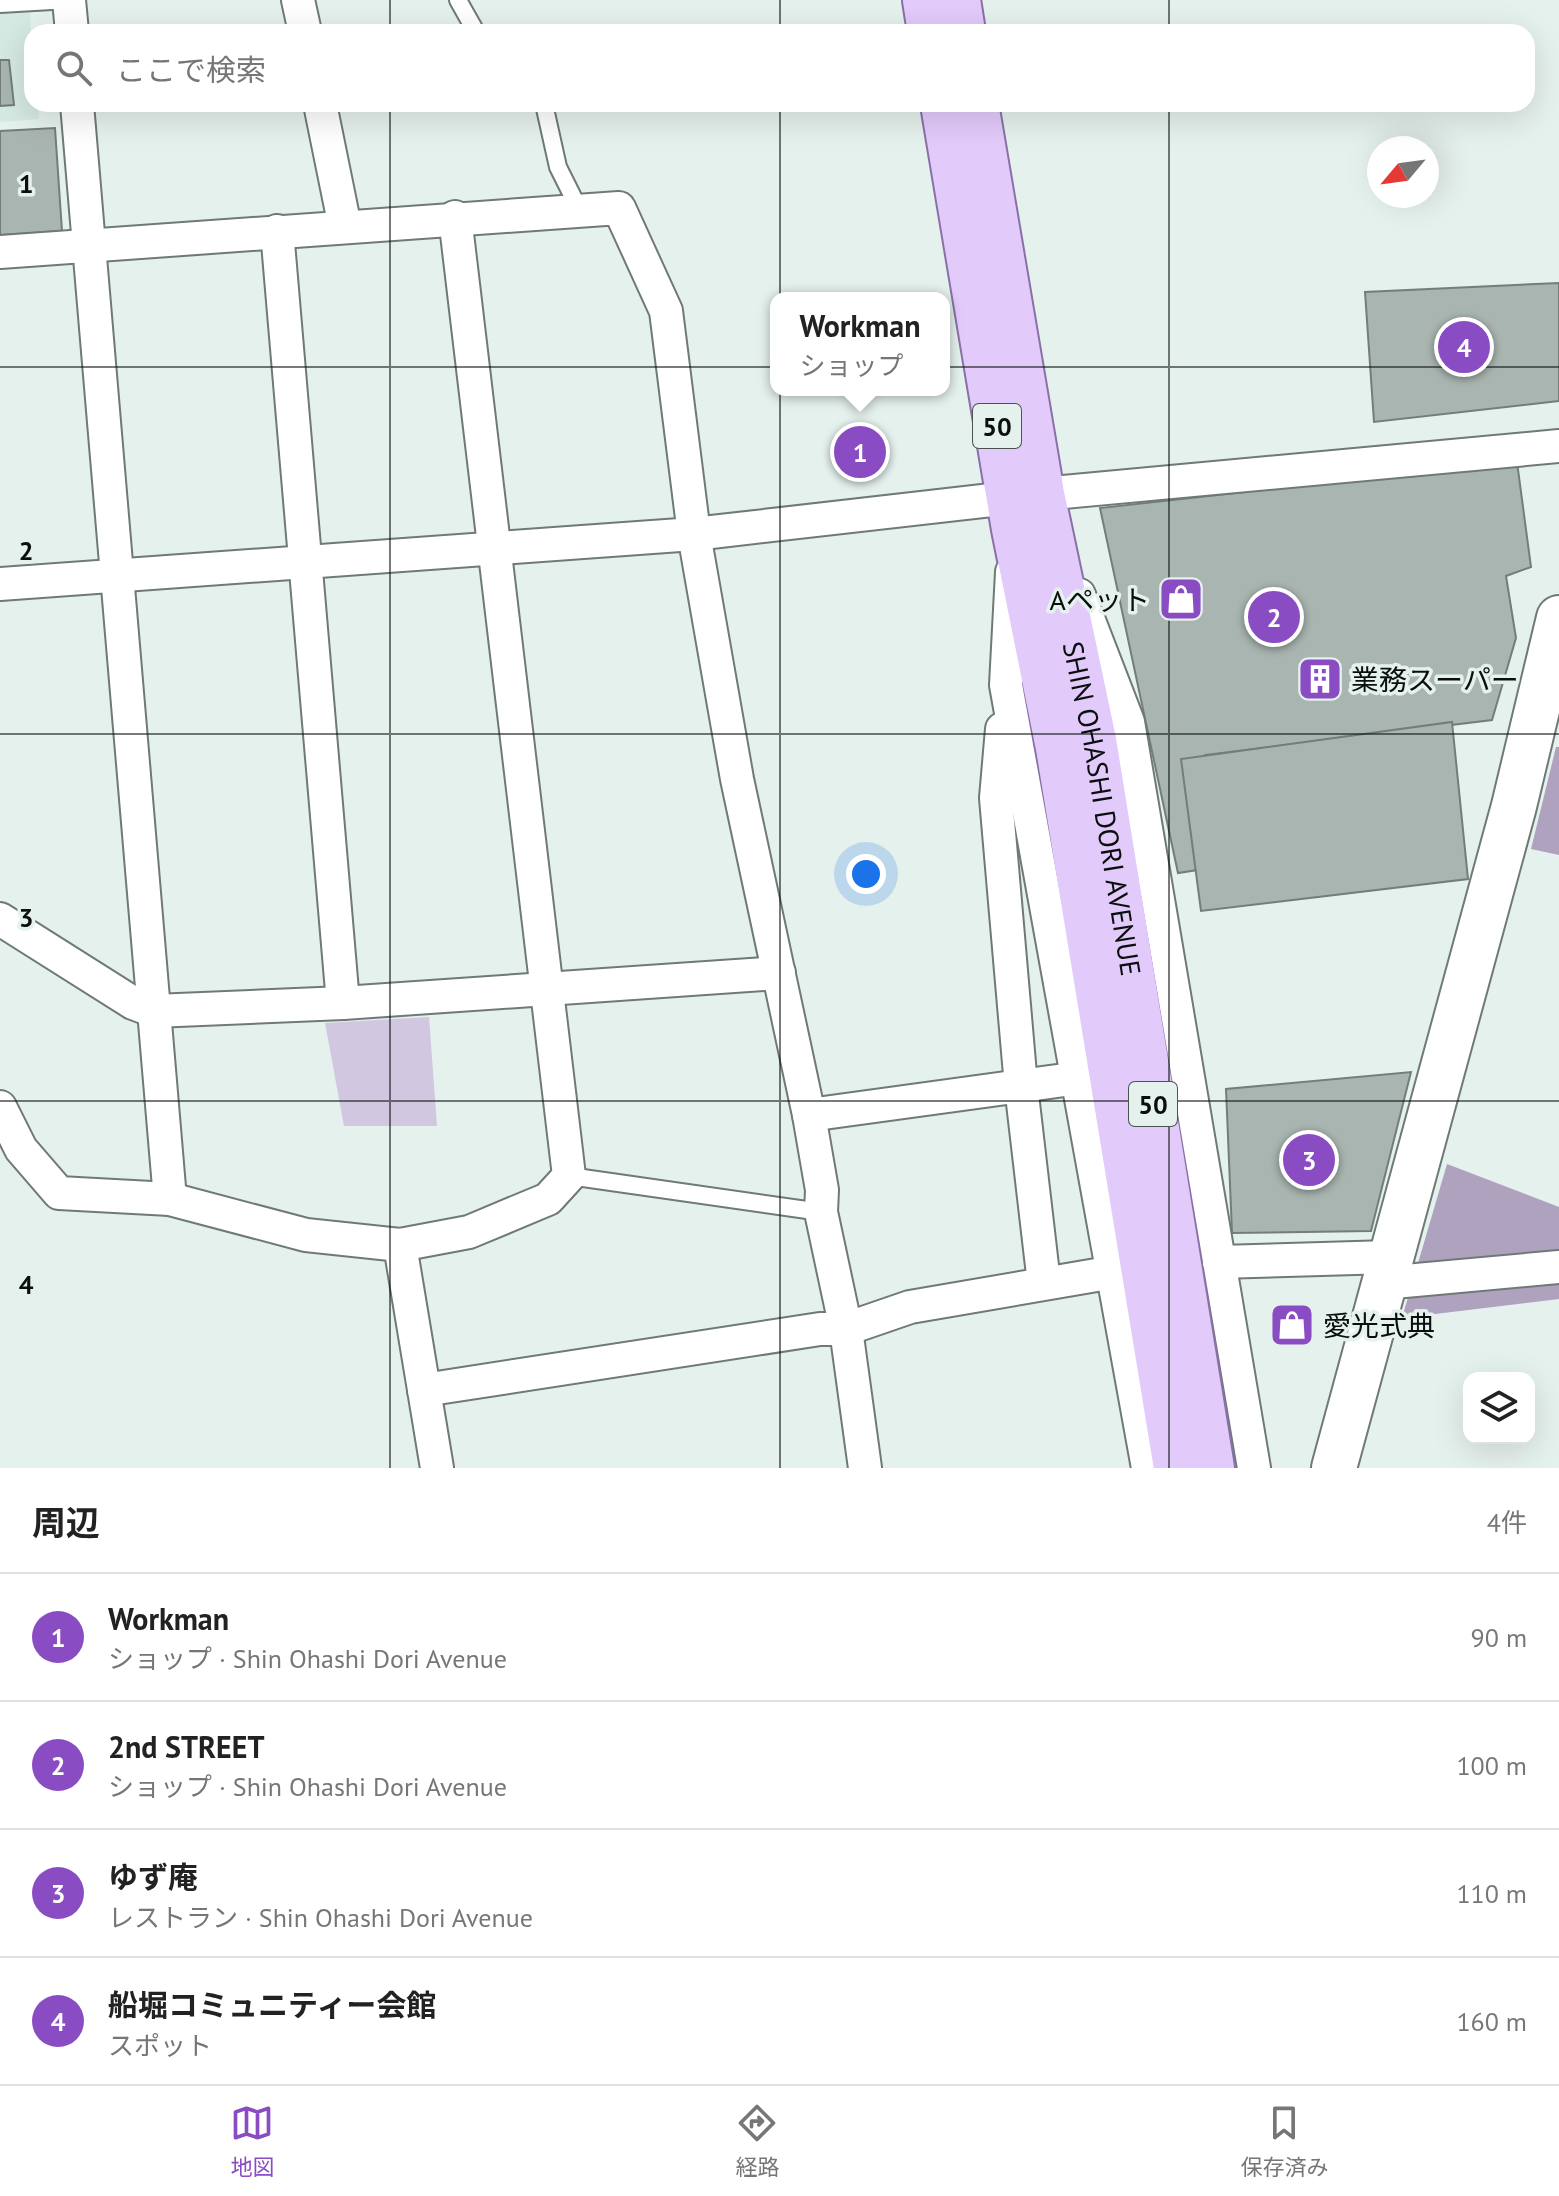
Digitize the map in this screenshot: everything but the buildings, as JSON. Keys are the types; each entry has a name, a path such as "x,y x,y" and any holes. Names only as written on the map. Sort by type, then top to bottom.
{"main road":[{"path":"925,0 929,24"},
{"path":"958,0 962,24"},
{"name":"SHIN OHASHI DORI AVENUE","path":"945,112 1076,744 1212,1468"},
{"name":"SHIN OHASHI DORI AVENUE","path":"977,112 1028,510"},
{"name":"SHIN OHASHI DORI AVENUE","path":"1076,744 1176,1468"}],"street":[{"path":"69,0 71,24"},
{"path":"298,0 303,24"},
{"path":"78,112 170,1199"},
{"path":"322,112 345,227"},
{"path":"0,252 455,217 619,208 666,311 694,534 737,779 809,1115 822,1190 821,1212 846,1329 865,1468"},
{"path":"0,1107 21,1149 59,1193 170,1199 306,1235 400,1245 469,1232 548,1199 569,1176 455,217"},
{"path":"277,231 343,1003"},
{"path":"0,584 1028,510 1559,446"},
{"path":"1028,510 1006,685 996,798 1021,1086 1044,1283"},
{"path":"1028,510 1128,722 1254,1468"},
{"path":"1334,1468 1514,806 1559,618"},
{"path":"1006,685 1148,1468"},
{"path":"0,919 133,1003 154,1011 343,1003 779,973"},
{"path":"809,1115 1079,1078"},
{"path":"400,1245 437,1468"},
{"path":"1219,1262 1387,1270 1559,1267"},
{"path":"424,1390 820,1329 846,1329 910,1307 1114,1272"}],"lane":[{"path":"0,4 69,0"},
{"path":"458,0 472,24"},
{"path":"546,112 558,167 579,209"},
{"path":"569,1176 821,1212"}],"shaded area":[{"path":"0,0 30,0 30,24 24,24 24,112 39,112 39,119 0,122"},
{"path":"1556,747 1559,747 1559,855 1531,849"},
{"path":"429,1017 437,1126 344,1126 325,1023"},
{"path":"1447,1164 1559,1207 1559,1299 1402,1318"}],"place":[{"name":"船堀コミュニティー会館","path":"1464,347"},
{"name":"Workman","path":"860,452"},
{"name":"Aペット","path":"1181,599"},
{"name":"2nd STREET","path":"1274,617"},
{"name":"業務スーパー","path":"1320,679"},
{"name":"ゆず庵","path":"1309,1160"},
{"name":"愛光式典","path":"1292,1325"}]}
